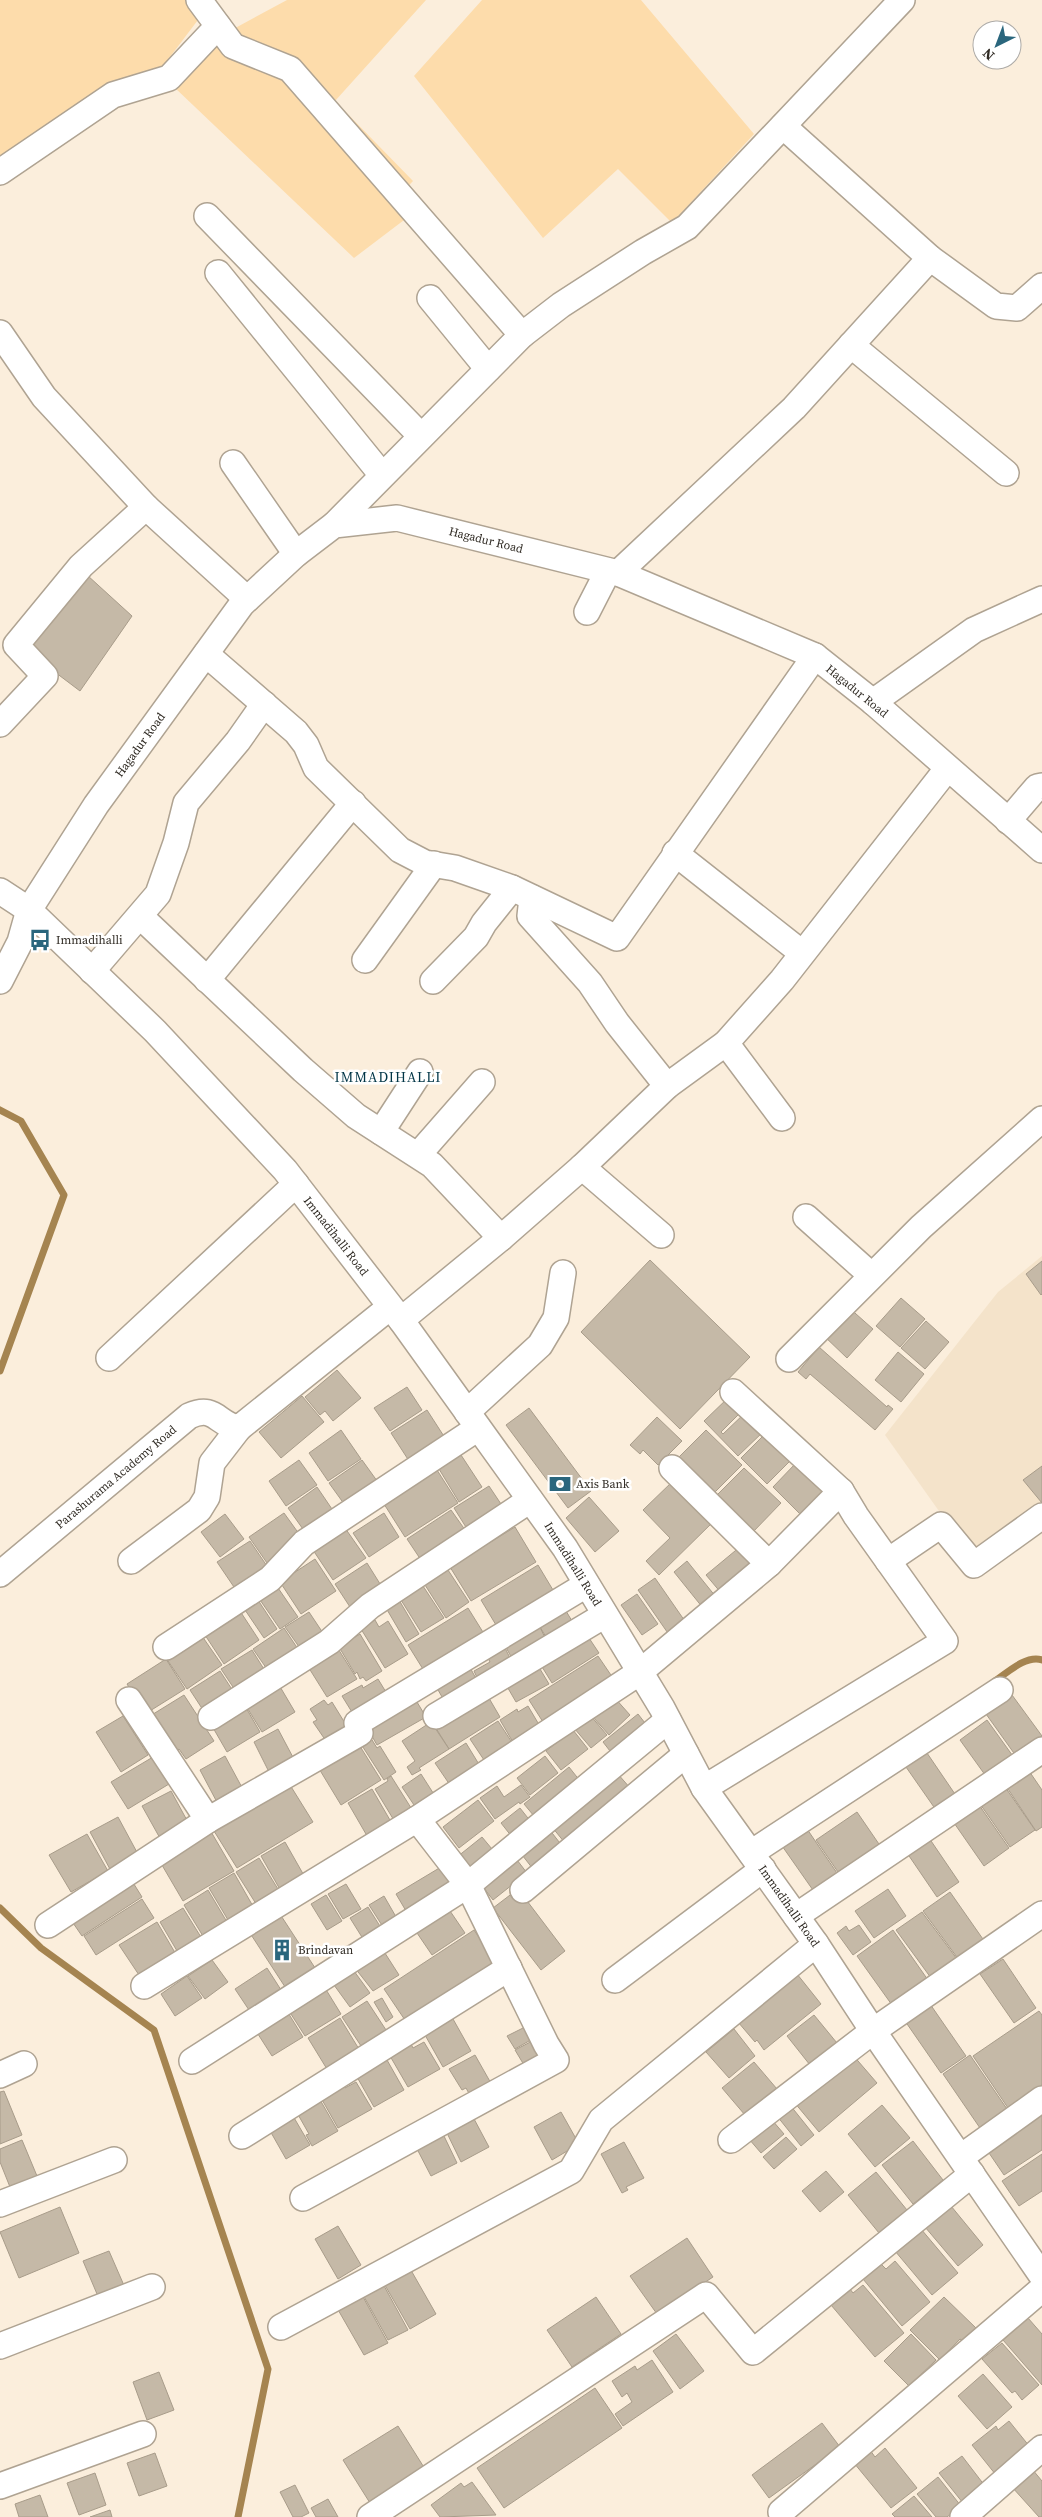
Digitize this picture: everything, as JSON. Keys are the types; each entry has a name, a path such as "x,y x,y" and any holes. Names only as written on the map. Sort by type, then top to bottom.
{"street":[{"path":"199,0 233,46 290,69 522,334"},
{"path":"334,525 522,334 561,305 643,252 688,227 902,0"},
{"path":"0,172 112,95 169,78 218,26"},
{"path":"783,126 930,258 996,306 1017,308 1042,286"},
{"path":"208,216 421,436"},
{"path":"587,612 613,572 794,408 930,258"},
{"path":"218,273 382,475"},
{"path":"430,298 488,369"},
{"path":"0,333 44,397 146,507 247,599"},
{"path":"852,345 1006,472"},
{"path":"233,463 296,554"},
{"path":"0,724 44,676 16,646 81,566 146,507"},
{"name":"Hagadur Road","path":"0,981 20,942 29,910 96,805 206,654 247,599 296,554 334,525 397,518 613,572 815,656 873,702 1042,850"},
{"path":"873,702 974,630 1042,599"},
{"path":"206,654 296,732 306,745 316,768 400,850 424,863 455,868 522,893 617,938 815,656"},
{"path":"92,971 158,894 176,843 186,803 238,741 264,704"},
{"path":"131,1561 199,1510 207,1497 212,1463 239,1428 395,1313 501,1238 582,1166 667,1086 726,1043 782,980 948,769"},
{"path":"1008,821 1038,787 1042,786"},
{"path":"208,980 352,803"},
{"path":"675,853 802,953"},
{"path":"365,960 434,864"},
{"name":"Immadihalli Road","path":"0,891 29,910 155,1031 296,1184 395,1313 564,1548 640,1672 704,1788 816,1944 873,2031 1042,2276"},
{"path":"433,981 476,937 484,923 522,893"},
{"path":"522,893 530,916 590,983 617,1023 667,1086"},
{"path":"140,916 303,1070 356,1116 432,1165 501,1238"},
{"path":"726,1043 782,1118"},
{"path":"381,1132 420,1072"},
{"path":"418,1155 482,1082"},
{"path":"788,1359 871,1275 1042,1119"},
{"path":"582,1166 662,1235"},
{"path":"109,1358 296,1184"},
{"path":"806,1217 871,1275"},
{"path":"166,1647 270,1579 304,1543 473,1420 540,1345 556,1318 563,1273"},
{"path":"704,1788 945,1641 841,1491 732,1392"},
{"name":"Parashurama Academy Road","path":"0,1574 189,1416 197,1412 209,1412 220,1417 227,1424 239,1428"},
{"path":"672,1468 769,1564"},
{"path":"144,1986 417,1819 640,1672 769,1564 841,1491"},
{"path":"211,1717 329,1642 370,1606 530,1500"},
{"path":"888,1560 941,1525 974,1566 1042,1516"},
{"path":"48,1925 208,1820 360,1733 357,1723 586,1585"},
{"path":"436,1716 605,1615"},
{"path":"614,1980 757,1861 1000,1690"},
{"path":"130,1700 208,1820"},
{"path":"192,2061 468,1885 668,1720"},
{"path":"796,1916 1042,1750"},
{"path":"523,1890 686,1754"},
{"path":"303,2198 556,2060 468,1885 417,1819"},
{"path":"731,2140 873,2031 1042,1914"},
{"path":"281,2327 571,2171 601,2120 816,1944"},
{"path":"242,2136 509,1968"},
{"path":"0,2074 24,2064"},
{"path":"370,2517 706,2295 753,2352 1042,2099"},
{"path":"0,2204 114,2160"},
{"path":"0,2346 152,2287"},
{"path":"781,2512 1042,2289"},
{"path":"0,2486 143,2434"},
{"path":"963,2517 1042,2448"}],"shaded area":[{"path":"0,0 198,0 204,12 138,99 38,138 0,164"},
{"path":"287,0 426,0 335,101 413,181 396,199 412,214 354,258 174,87 226,33"},
{"path":"482,0 641,0 754,134 672,223 618,169 543,238 414,76"},
{"path":"1042,1256 1042,1508 973,1559 885,1435 998,1292"}],"building":[{"path":"87,575 132,616 80,691 27,651"},
{"path":"650,1260 750,1357 680,1429 581,1332"},
{"path":"1042,1261 1042,1294 1041,1295 1026,1274"},
{"path":"901,1298 925,1319 900,1347 876,1326"},
{"path":"847,1306 873,1329 847,1358 822,1334"},
{"path":"926,1321 949,1342 925,1369 901,1348"},
{"path":"819,1347 887,1407 888,1405 893,1409 875,1430 810,1374 806,1379 798,1372"},
{"path":"898,1352 924,1374 901,1402 875,1380"},
{"path":"337,1370 361,1398 333,1421 325,1411 320,1415 305,1397"},
{"path":"407,1387 422,1410 390,1431 374,1408"},
{"path":"302,1396 324,1422 281,1458 259,1432"},
{"path":"730,1396 743,1410 721,1432 723,1434 746,1412 764,1431 738,1456 704,1421"},
{"path":"529,1408 591,1491 568,1508 506,1425"},
{"path":"427,1410 447,1441 411,1464 391,1433"},
{"path":"657,1417 682,1441 658,1465 643,1450 640,1454 630,1445"},
{"path":"341,1430 361,1459 328,1481 309,1453"},
{"path":"706,1430 742,1465 712,1495 676,1460"},
{"path":"766,1433 792,1459 767,1484 741,1458"},
{"path":"461,1455 482,1487 459,1502 439,1469"},
{"path":"299,1460 317,1485 286,1506 269,1481"},
{"path":"362,1460 380,1485 347,1508 329,1483"},
{"path":"796,1463 829,1495 805,1519 773,1487"},
{"path":"1042,1466 1042,1503 1023,1480"},
{"path":"744,1468 781,1503 752,1533 715,1497"},
{"path":"437,1470 458,1503 405,1537 384,1504"},
{"path":"673,1481 713,1522 659,1575 646,1561 670,1538 643,1510"},
{"path":"489,1486 505,1510 469,1532 454,1508"},
{"path":"317,1487 334,1512 305,1532 288,1508"},
{"path":"589,1497 619,1531 595,1552 566,1518"},
{"path":"451,1510 468,1534 423,1563 407,1539"},
{"path":"284,1513 302,1538 267,1563 249,1537"},
{"path":"384,1513 399,1537 369,1557 353,1533"},
{"path":"225,1514 244,1539 220,1557 201,1532"},
{"path":"515,1527 536,1562 471,1601 450,1567"},
{"path":"345,1528 366,1558 333,1580 313,1550"},
{"path":"250,1541 269,1569 236,1590 217,1562"},
{"path":"741,1546 757,1566 722,1594 706,1575"},
{"path":"315,1559 336,1591 301,1614 280,1582"},
{"path":"687,1561 716,1597 703,1608 674,1572"},
{"path":"367,1563 382,1587 350,1607 335,1584"},
{"path":"538,1565 556,1595 499,1630 481,1600"},
{"path":"448,1570 469,1602 446,1618 425,1585"},
{"path":"655,1578 689,1627 672,1639 638,1590"},
{"path":"276,1585 298,1617 280,1629 258,1597"},
{"path":"423,1586 444,1618 421,1632 401,1600"},
{"path":"637,1594 658,1624 642,1635 621,1605"},
{"path":"256,1597 277,1629 264,1638 243,1607"},
{"path":"399,1600 419,1634 406,1642 386,1608"},
{"path":"563,1606 575,1626 549,1642 537,1622"},
{"path":"238,1608 259,1640 224,1664 203,1632"},
{"path":"468,1608 486,1637 426,1674 408,1645"},
{"path":"309,1612 325,1636 302,1651 285,1627"},
{"path":"375,1620 379,1627 388,1621 408,1654 385,1668 361,1629"},
{"path":"538,1623 548,1644 514,1662 503,1642"},
{"path":"284,1628 300,1652 269,1672 253,1649"},
{"path":"585,1632 599,1653 552,1683 539,1662"},
{"path":"360,1634 382,1671 366,1681 363,1677 360,1679 357,1672 355,1674 339,1647"},
{"path":"202,1636 222,1665 187,1689 166,1658"},
{"path":"502,1642 513,1664 479,1682 474,1671 490,1662 485,1652"},
{"path":"337,1647 357,1679 327,1697 307,1665"},
{"path":"252,1650 267,1674 237,1693 221,1669"},
{"path":"598,1656 613,1678 543,1722 529,1700"},
{"path":"166,1659 185,1689 145,1714 127,1684"},
{"path":"467,1662 479,1684 446,1704 433,1681"},
{"path":"537,1664 549,1684 516,1702 505,1683"},
{"path":"220,1671 235,1694 205,1713 190,1690"},
{"path":"378,1679 389,1697 355,1717 342,1696 362,1685 363,1688"},
{"path":"279,1685 295,1712 262,1732 246,1706"},
{"path":"486,1693 500,1717 449,1749 434,1725"},
{"path":"184,1695 214,1741 186,1759 179,1749 174,1753 150,1716"},
{"path":"1012,1695 1042,1736 1016,1756 986,1714"},
{"path":"414,1697 426,1717 377,1745 365,1724"},
{"path":"614,1697 630,1715 609,1735 593,1717"},
{"path":"324,1700 328,1705 332,1702 348,1728 326,1741 313,1722 317,1720 310,1709"},
{"path":"245,1706 260,1732 227,1752 212,1726"},
{"path":"528,1706 541,1728 514,1744 500,1720 517,1709 518,1712"},
{"path":"638,1714 652,1732 617,1760 603,1742"},
{"path":"590,1715 607,1735 591,1748 574,1728"},
{"path":"123,1716 148,1755 121,1772 96,1732"},
{"path":"987,1720 1015,1759 988,1779 960,1740"},
{"path":"498,1721 513,1744 486,1763 470,1739"},
{"path":"431,1722 449,1749 419,1768 421,1770 412,1775 407,1767 415,1761 402,1741"},
{"path":"278,1729 296,1763 271,1776 254,1742"},
{"path":"573,1730 588,1749 561,1770 546,1751"},
{"path":"369,1735 377,1748 380,1746 396,1772 384,1780 359,1741"},
{"path":"358,1743 381,1780 341,1805 318,1767"},
{"path":"466,1743 480,1766 450,1785 435,1763"},
{"path":"927,1753 957,1797 936,1810 906,1767"},
{"path":"225,1756 245,1793 219,1806 200,1770"},
{"path":"545,1756 558,1773 530,1795 517,1778"},
{"path":"153,1757 169,1784 128,1809 111,1782"},
{"path":"569,1767 584,1786 539,1822 524,1804"},
{"path":"1027,1768 1042,1790 1042,1827 1036,1831 1004,1783"},
{"path":"617,1773 631,1789 565,1843 552,1827"},
{"path":"421,1774 437,1799 418,1811 402,1787"},
{"path":"391,1776 413,1811 395,1822 375,1789 388,1781 387,1779"},
{"path":"1003,1784 1035,1830 1010,1847 978,1801"},
{"path":"290,1785 313,1822 237,1868 214,1831"},
{"path":"521,1785 530,1797 520,1804 519,1802 495,1819 480,1798 497,1786 504,1797"},
{"path":"372,1789 394,1827 370,1841 348,1803"},
{"path":"171,1791 189,1824 161,1840 142,1806"},
{"path":"478,1800 494,1821 459,1848 443,1827"},
{"path":"977,1802 1009,1848 984,1866 952,1820"},
{"path":"520,1808 535,1827 516,1842 501,1823"},
{"path":"857,1812 881,1847 840,1875 816,1840"},
{"path":"118,1817 139,1856 111,1871 90,1832"},
{"path":"805,1826 839,1876 815,1893 780,1843"},
{"path":"549,1829 563,1847 533,1869 519,1851"},
{"path":"210,1830 234,1871 183,1901 159,1860"},
{"path":"87,1834 108,1871 71,1892 49,1855"},
{"path":"927,1835 959,1882 937,1897 905,1850"},
{"path":"482,1837 497,1855 473,1876 457,1857"},
{"path":"285,1842 306,1879 282,1893 261,1856"},
{"path":"514,1856 527,1873 493,1900 480,1883"},
{"path":"259,1858 281,1894 258,1907 236,1872"},
{"path":"441,1867 454,1888 409,1916 396,1894"},
{"path":"234,1873 254,1908 231,1925 209,1888"},
{"path":"132,1881 142,1897 82,1936 71,1920"},
{"path":"346,1884 361,1909 343,1919 328,1894"},
{"path":"518,1889 565,1951 541,1970 493,1908"},
{"path":"888,1889 906,1916 874,1938 855,1911"},
{"path":"208,1890 230,1927 206,1941 184,1905"},
{"path":"950,1892 985,1942 959,1960 923,1911"},
{"path":"326,1895 342,1921 327,1930 311,1904"},
{"path":"384,1896 399,1922 385,1930 369,1905"},
{"path":"142,1899 154,1918 96,1955 84,1936"},
{"path":"368,1907 383,1931 365,1942 350,1918"},
{"path":"183,1908 204,1942 180,1956 160,1922"},
{"name":"Brindavan","path":"276,1908 319,1974 289,1993 246,1927"},
{"path":"448,1908 465,1933 432,1955 415,1930"},
{"path":"922,1912 957,1959 931,1978 896,1930"},
{"path":"157,1922 177,1956 141,1978 119,1945"},
{"path":"859,1925 871,1942 853,1955 837,1933 846,1926 849,1931"},
{"path":"474,1930 499,1967 409,2026 384,1989"},
{"path":"893,1930 928,1980 892,2005 857,1956"},
{"path":"383,1950 399,1975 373,1991 355,1968"},
{"path":"1003,1959 1036,2008 1014,2023 980,1974"},
{"path":"212,1960 228,1982 205,1999 188,1976"},
{"path":"267,1968 283,1993 251,2013 235,1989"},
{"path":"354,1971 370,1993 350,2007 334,1985"},
{"path":"797,1974 821,2004 764,2050 757,2040 755,2042 738,2022"},
{"path":"187,1976 202,1998 175,2016 161,1994"},
{"path":"325,1988 341,2014 305,2036 289,2011"},
{"path":"382,1998 393,2017 386,2022 374,2002"},
{"path":"367,2001 390,2036 365,2052 342,2017"},
{"path":"930,2004 966,2056 941,2073 905,2021"},
{"path":"287,2011 303,2037 272,2056 256,2031"},
{"path":"1039,2011 1042,2015 1042,2085 1008,2108 973,2056"},
{"path":"814,2015 837,2043 810,2065 787,2036"},
{"path":"340,2018 362,2054 330,2074 308,2038"},
{"path":"453,2019 471,2051 443,2067 425,2035"},
{"path":"529,2025 536,2037 515,2049 507,2036"},
{"path":"734,2029 755,2056 729,2078 706,2052"},
{"path":"536,2039 544,2054 524,2065 515,2050"},
{"path":"424,2042 440,2069 408,2087 390,2056 411,2044 413,2048"},
{"path":"852,2054 877,2083 819,2132 794,2102"},
{"path":"475,2055 492,2085 471,2097 466,2088 462,2090 449,2069"},
{"path":"970,2055 1007,2109 980,2128 943,2074"},
{"path":"387,2060 404,2090 374,2107 357,2077"},
{"path":"754,2062 777,2089 745,2115 722,2088"},
{"path":"356,2082 372,2109 338,2128 321,2098 344,2085 345,2088"},
{"path":"4,2091 22,2135 0,2144 0,2092"},
{"path":"319,2098 338,2131 312,2146 306,2135 309,2134 296,2111"},
{"path":"790,2105 814,2135 801,2146 777,2116"},
{"path":"882,2105 910,2138 875,2167 848,2134"},
{"path":"561,2112 579,2144 552,2160 534,2127"},
{"path":"1042,2113 1042,2150 1004,2175 987,2150"},
{"path":"293,2116 310,2145 286,2159 269,2129"},
{"path":"473,2117 489,2147 461,2162 446,2131"},
{"path":"772,2120 784,2134 761,2153 749,2139"},
{"path":"443,2134 457,2163 431,2176 416,2147"},
{"path":"786,2137 797,2149 774,2169 763,2157"},
{"path":"22,2140 37,2176 10,2187 0,2162 0,2149"},
{"path":"913,2141 943,2180 913,2204 882,2165"},
{"path":"624,2142 644,2178 626,2187 628,2190 622,2193 601,2154"},
{"path":"1042,2154 1042,2191 1019,2206 1002,2181"},
{"path":"826,2171 844,2192 820,2212 802,2191"},
{"path":"876,2172 907,2210 879,2233 848,2195"},
{"path":"951,2206 983,2245 958,2266 925,2227"},
{"path":"60,2207 79,2253 19,2278 0,2232"},
{"path":"338,2226 361,2265 338,2279 315,2239"},
{"path":"921,2229 958,2273 932,2295 895,2251"},
{"path":"687,2238 713,2277 657,2314 630,2276"},
{"path":"109,2251 126,2290 100,2301 83,2261"},
{"path":"895,2261 930,2302 902,2326 863,2279 881,2264 886,2269"},
{"path":"408,2265 436,2314 410,2329 382,2280"},
{"path":"382,2282 408,2330 388,2340 362,2293"},
{"path":"863,2285 904,2333 875,2357 831,2305 850,2289 853,2293"},
{"path":"362,2295 388,2343 364,2355 337,2308"},
{"path":"596,2297 621,2334 572,2367 547,2330"},
{"path":"944,2297 976,2328 963,2341 960,2339 940,2360 910,2330"},
{"path":"1028,2318 1042,2334 1042,2385 1003,2340"},
{"path":"676,2334 704,2371 680,2389 653,2351"},
{"path":"911,2334 936,2360 909,2386 884,2361"},
{"path":"1002,2343 1039,2385 1022,2400 1015,2391 1012,2393 982,2359"},
{"path":"652,2360 673,2392 623,2426 615,2414 632,2402 627,2393 622,2397 612,2381 635,2366 637,2370"},
{"path":"159,2372 174,2410 147,2420 133,2382"},
{"path":"983,2374 1012,2407 987,2429 958,2396"},
{"path":"595,2388 622,2428 504,2508 477,2468"},
{"path":"1009,2421 1030,2447 996,2475 972,2445 996,2426 998,2430"},
{"path":"822,2423 840,2447 769,2498 752,2475"},
{"path":"398,2426 425,2469 370,2503 343,2460"},
{"path":"885,2448 917,2488 891,2508 854,2463 870,2450 875,2457"},
{"path":"155,2453 167,2486 139,2496 127,2463"},
{"path":"962,2456 985,2486 963,2503 939,2473"},
{"path":"1032,2469 1042,2481 1042,2517 1039,2517 1012,2487"},
{"path":"95,2473 106,2505 79,2515 67,2483"},
{"path":"938,2477 961,2506 947,2517 936,2517 917,2494"},
{"path":"472,2482 496,2515 440,2517 431,2505 461,2483 464,2487"},
{"path":"295,2485 309,2513 301,2517 293,2517 280,2492"},
{"path":"40,2495 48,2517 19,2517 15,2504"},
{"path":"914,2496 932,2517 895,2517 892,2514"},
{"path":"328,2499 338,2517 316,2517 311,2508"},
{"path":"110,2510 112,2517 90,2517"}],"waterway":[{"path":"0,1110 21,1121 64,1195 0,1371"},
{"path":"995,1681 1024,1662 1036,1659 1042,1660"},
{"path":"0,1908 41,1948 154,2030 268,2369 238,2517"}],"place":[{"name":"Immadihalli","path":"40,940"},
{"name":"Axis Bank","path":"560,1484"},
{"name":"Brindavan","path":"282,1950"}],"district":[{"name":"IMMADIHALLI","path":"388,1077"}]}
